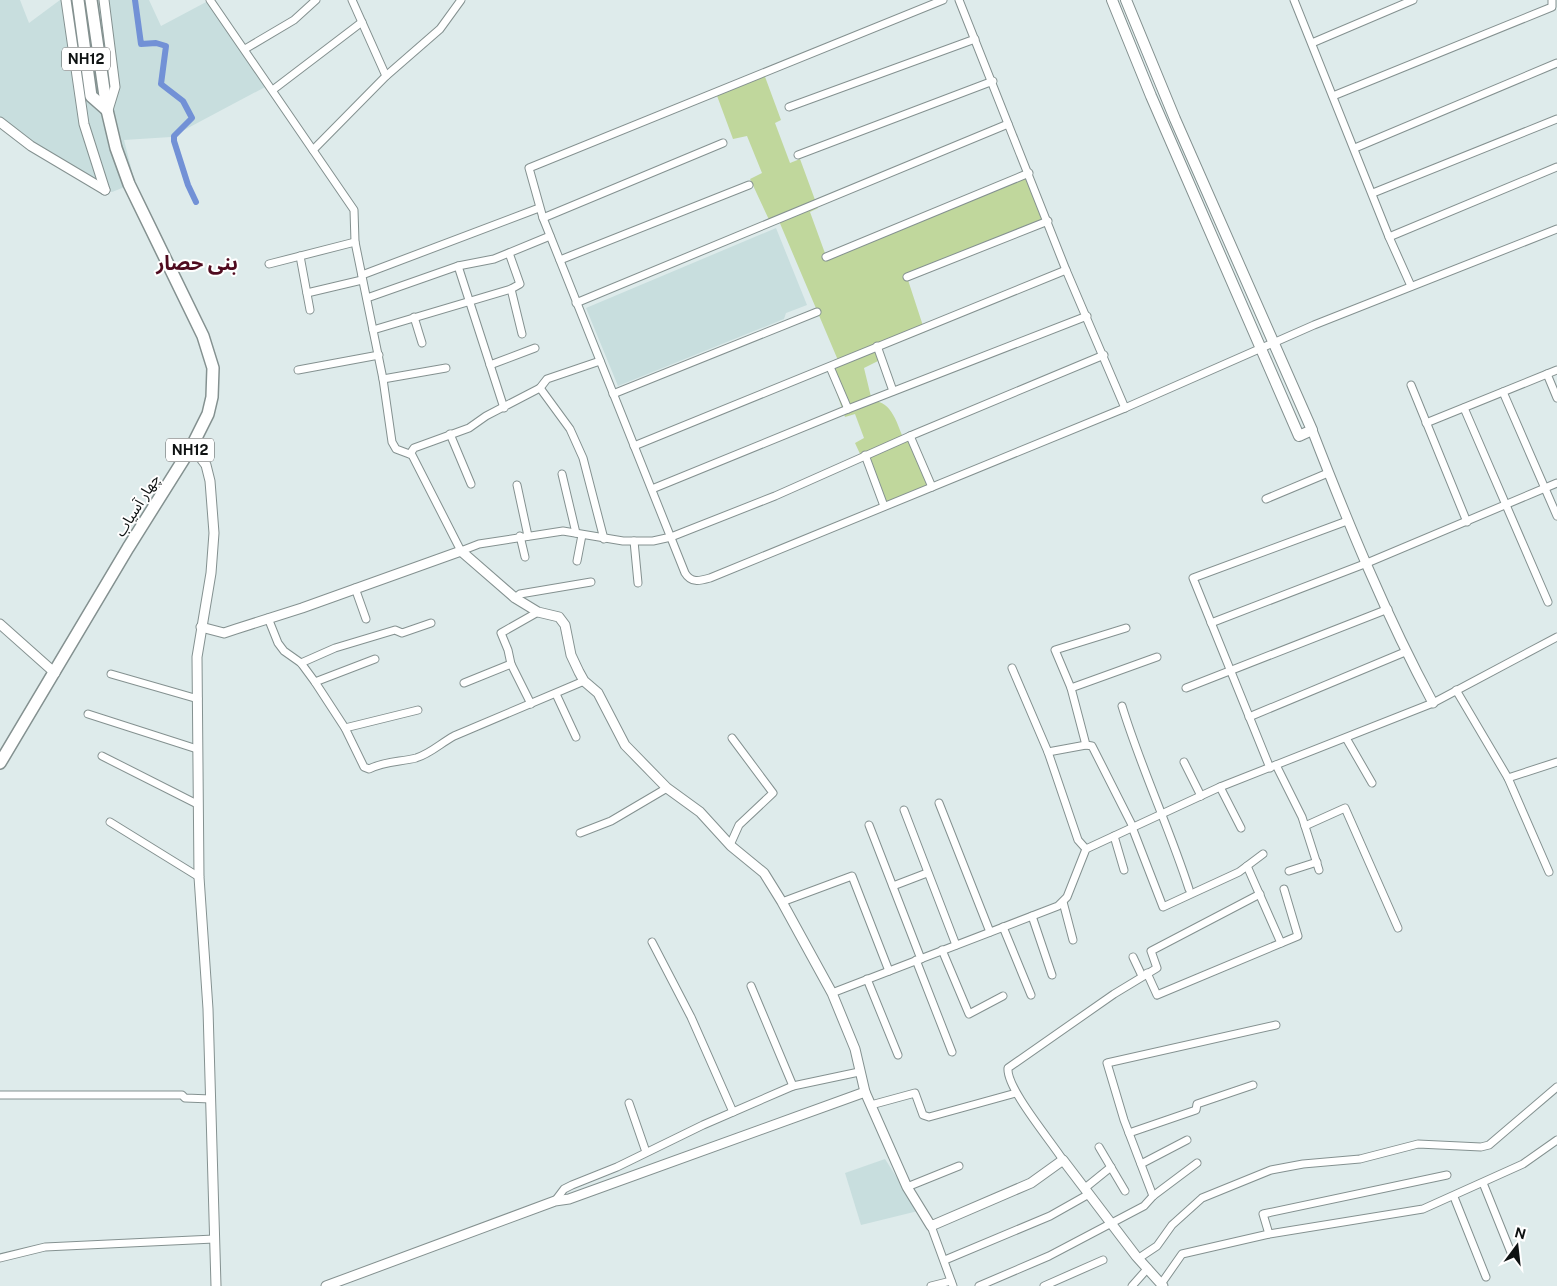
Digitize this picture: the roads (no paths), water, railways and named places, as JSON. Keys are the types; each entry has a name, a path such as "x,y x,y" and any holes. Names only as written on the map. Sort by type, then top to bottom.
{"highway":[{"name":"NH12","path":"78,0 85,97"},
{"name":"چهار آسیاب","path":"0,762 128,548 192,446 208,414 212,397 212,368 209,351 129,184 116,148 108,110 91,0"},
{"path":"85,97 108,110"}],"main road":[{"path":"1112,0 1157,111 1299,436 1312,430 1272,343 1126,0"},
{"path":"1151,96 1164,91"},
{"path":"1157,111 1170,106"}],"street":[{"path":"0,122 31,146 105,190 84,124 85,97 66,0"},
{"path":"104,0 116,86 108,110"},
{"path":"210,0 274,89 354,210 355,242 379,355 392,442 400,452 410,454 425,478 460,551 515,598 538,612 555,615 563,620 571,655 584,681 598,693 625,745 666,788 700,812 730,845 764,873 782,902 832,993 855,1049 859,1072 870,1105 907,1187 931,1226 945,1260 952,1283 931,1286"},
{"path":"245,49 294,20 316,0"},
{"path":"352,0 386,76"},
{"path":"313,150 386,76 440,30 461,0"},
{"path":"943,0 532,167 528,172 539,208 576,303 688,578 698,582 1126,408 1272,343 1557,229"},
{"path":"960,0 1066,270 1126,408"},
{"path":"1294,0 1355,148 1389,237 1411,286"},
{"path":"1312,43 1413,0"},
{"path":"1333,96 1552,7 1552,0"},
{"path":"274,89 362,22"},
{"path":"789,107 975,39"},
{"path":"1355,148 1557,62"},
{"path":"798,155 993,81"},
{"path":"1372,194 1557,119"},
{"path":"576,303 1008,124"},
{"path":"543,218 723,142"},
{"path":"1389,237 1557,167"},
{"path":"826,256 1029,173"},
{"path":"560,260 749,185"},
{"path":"307,293 362,278 539,208"},
{"path":"907,277 1048,221"},
{"path":"366,298 458,266 494,259 550,236"},
{"path":"269,264 355,242"},
{"path":"373,330 511,289 520,284 509,253"},
{"path":"300,256 310,310"},
{"path":"458,266 504,408"},
{"path":"634,446 1066,270"},
{"path":"511,289 522,334"},
{"path":"613,394 817,312"},
{"path":"652,489 893,391 1087,316"},
{"path":"414,317 422,343"},
{"path":"877,346 893,391"},
{"path":"490,365 535,348"},
{"path":"298,370 379,355"},
{"path":"201,627 224,633 302,608 480,544 563,531 604,539 634,541 653,541 671,537 775,496 910,436 1104,355"},
{"path":"410,454 414,448 469,428 486,416 540,388 547,379 600,361"},
{"path":"830,367 848,409"},
{"path":"383,379 446,368"},
{"path":"1426,423 1557,370"},
{"path":"1547,374 1557,398"},
{"path":"1411,385 1467,522"},
{"path":"540,388 570,429 583,458 604,539"},
{"path":"1503,392 1557,516"},
{"path":"1464,408 1548,602"},
{"path":"1312,430 1347,521 1388,609 1405,652 1432,703"},
{"path":"450,434 471,484"},
{"path":"910,436 932,487"},
{"path":"192,446 206,465 213,504 214,552 197,657 197,749 199,775 197,804 199,877 208,1009 216,1286"},
{"path":"865,456 884,506"},
{"path":"1266,499 1328,473"},
{"path":"562,474 579,534 577,561"},
{"path":"1211,623 1367,563 1557,483"},
{"path":"517,486 525,558"},
{"path":"1319,870 1305,826 1273,767 1249,717 1193,578 1347,521"},
{"path":"634,541 638,583"},
{"path":"515,598 520,594 591,582"},
{"path":"355,588 366,619"},
{"path":"1186,688 1388,609"},
{"path":"531,704 511,664 501,633 538,612"},
{"path":"268,618 278,643 284,651 302,663 345,728 364,767 369,769 382,762 417,757 441,746 454,736 584,681"},
{"path":"302,663 335,648 395,630 402,634 431,623"},
{"path":"0,624 54,673"},
{"path":"1086,745 1071,688 1055,650 1126,628"},
{"path":"1073,940 1063,902 1086,849 1220,787 1432,703 1557,637"},
{"path":"1249,717 1405,652"},
{"path":"1071,688 1157,657"},
{"path":"315,682 375,659"},
{"path":"464,683 511,664"},
{"path":"1012,668 1048,752 1078,840 1086,849"},
{"path":"111,674 198,699"},
{"path":"1456,690 1508,778 1549,872"},
{"path":"556,694 576,737"},
{"path":"1122,706 1135,751 1176,849 1189,889"},
{"path":"345,728 418,710"},
{"path":"88,714 197,749"},
{"path":"730,845 740,825 773,793 732,738"},
{"path":"1346,738 1372,783"},
{"path":"1048,752 1086,745 1092,746 1133,827 1164,907 1247,866 1263,854"},
{"path":"102,756 197,804"},
{"path":"1184,762 1201,796"},
{"path":"1508,778 1557,762"},
{"path":"1220,787 1240,828"},
{"path":"580,833 611,821 666,788"},
{"path":"939,803 990,932"},
{"path":"1305,826 1345,808 1398,928"},
{"path":"904,810 956,945"},
{"path":"110,822 199,877"},
{"path":"869,825 893,886 952,1052"},
{"path":"1114,836 1124,870"},
{"path":"1289,871 1317,862"},
{"path":"1247,866 1281,943"},
{"path":"893,886 927,873"},
{"path":"782,902 852,876 889,971"},
{"path":"1133,957 1157,995 1281,943 1299,934 1284,889"},
{"path":"1260,894 1151,951 1158,967 1008,1068 1007,1074 1016,1093 1063,1160 1110,1222 1162,1285 1182,1254 1269,1234 1423,1209 1454,1197 1523,1164 1557,1140"},
{"path":"832,993 1032,916 1063,902"},
{"path":"1032,916 1052,975"},
{"path":"1003,927 1031,995"},
{"path":"652,942 691,1017 733,1112"},
{"path":"942,950 969,1014 1003,996"},
{"path":"867,979 898,1055"},
{"path":"751,986 792,1086"},
{"path":"1153,1196 1107,1063 1276,1026"},
{"path":"555,1201 564,1189 792,1086 859,1072"},
{"path":"1130,1133 1196,1110 1197,1104 1253,1085"},
{"path":"1139,1258 1157,1246 1172,1225 1202,1198 1271,1170 1303,1164 1360,1159 1418,1144 1481,1147 1489,1145 1557,1087"},
{"path":"326,1286 555,1201 569,1199 865,1092"},
{"path":"870,1105 915,1093 923,1115 929,1117 1016,1093"},
{"path":"0,1095 182,1095 185,1098 211,1099"},
{"path":"629,1102 646,1152"},
{"path":"1142,1164 1187,1140"},
{"path":"1099,1147 1125,1192"},
{"path":"931,1226 1031,1183 1063,1160"},
{"path":"979,1286 1049,1256 1110,1222 1144,1206 1153,1196 1197,1163"},
{"path":"907,1187 959,1166"},
{"path":"945,1260 1050,1216 1087,1191 1111,1167"},
{"path":"1269,1234 1263,1214 1447,1175"},
{"path":"1483,1183 1512,1255"},
{"path":"1454,1197 1486,1277"},
{"path":"0,1258 45,1247 214,1240"},
{"path":"1044,1286 1103,1260"},
{"path":"1132,1286 1148,1268"}],"waterway":[{"path":"135,0 141,44 156,43 166,46 161,84 183,101 192,118 174,136 174,141 188,185 196,202"}],"district":[{"name":"بنی حصار","path":"197,263"}]}
